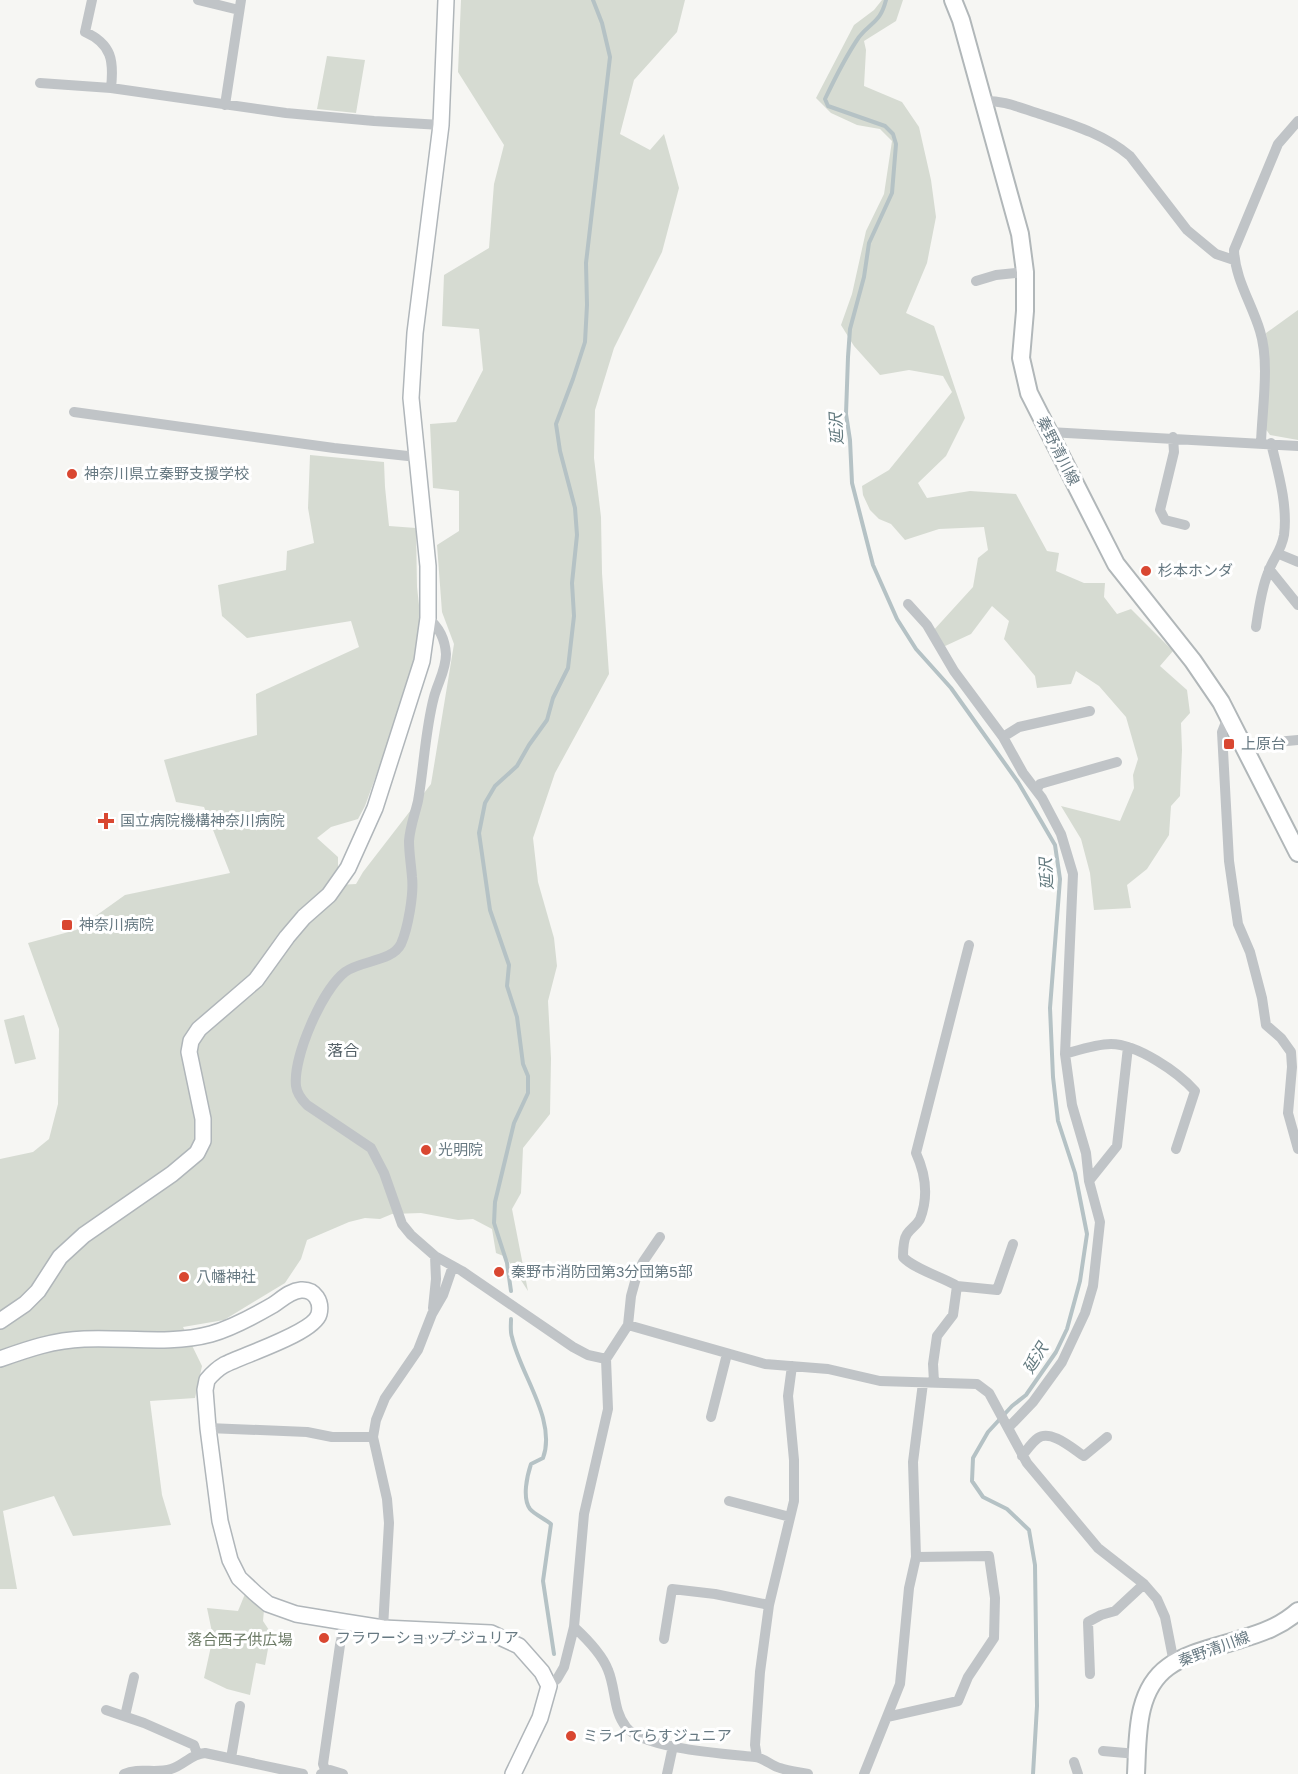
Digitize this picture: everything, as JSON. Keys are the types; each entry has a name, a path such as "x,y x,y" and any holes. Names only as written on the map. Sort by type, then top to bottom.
{"main road":[{"name":"秦野清川線","path":"953,0 961,20 1016,216 1025,272 1025,311 1021,344 1022,371 1029,393 1116,564 1193,661 1221,702 1298,853"},
{"name":"秦野清川線","path":"1136,1774 1144,1699 1166,1668 1196,1653 1267,1631 1284,1623 1298,1611"}],"street":[{"path":"92,0 85,32 93,36 107,50 113,68 111,88"},
{"path":"198,0 240,5 225,105"},
{"path":"0,1322 25,1304 38,1291 60,1257 84,1235 172,1174 197,1153 203,1141 203,1119 189,1052 191,1041 199,1029 256,980 304,917 329,895 348,868 375,808 422,661 428,618 428,566 411,398 415,333 441,125 446,0"},
{"path":"40,83 111,88 225,105 374,121 441,125"},
{"path":"982,101 999,100 1086,129 1118,146 1130,156 1187,230 1216,254 1234,260"},
{"path":"1256,627 1262,591 1269,569 1279,554 1284,533 1284,510 1281,488 1266,443 1263,349 1260,332 1234,260 1234,250 1278,144 1298,121"},
{"path":"976,281 996,275 1025,272"},
{"path":"74,411 334,448 417,457"},
{"path":"1049,432 1298,446"},
{"path":"1173,438 1174,452 1160,510 1165,520 1185,525"},
{"path":"1279,554 1298,562"},
{"path":"1269,569 1298,606"},
{"path":"908,604 927,625 954,671 1003,737 1023,773 1037,789 1061,834 1073,874 1065,1054 1072,1105 1086,1153 1089,1181 1100,1222 1093,1286 1085,1313 1062,1362 1033,1402 1008,1428"},
{"path":"428,618 440,629 446,651 444,668 434,698 418,801 410,834 412,897 404,935 395,951 347,971 327,992 305,1040 296,1088 300,1098 308,1106 371,1148 384,1173 402,1224 435,1256 573,1347 588,1355 606,1359"},
{"path":"1003,737 1019,727 1058,724 1090,711"},
{"path":"1228,717 1222,732 1229,861 1238,924 1250,952 1262,998 1266,1025 1281,1038 1291,1052 1288,1113 1298,1149"},
{"path":"1246,750 1255,744 1298,740"},
{"path":"1037,789 1040,784 1084,777 1117,762"},
{"path":"969,945 916,1153 926,1184 924,1204 919,1221 906,1234 903,1257 908,1263 957,1286 997,1290 1012,1265 1013,1244"},
{"path":"1065,1054 1110,1044 1128,1047 1148,1056 1186,1081 1195,1091 1176,1149"},
{"path":"1089,1181 1117,1146 1128,1047"},
{"path":"513,1774 540,1718 549,1686 557,1679 564,1666 574,1627 584,1515 608,1409 606,1359 627,1325 636,1278 643,1262 660,1237"},
{"path":"432,1314 436,1279 435,1256"},
{"path":"383,1628 389,1523 387,1499 373,1437 376,1420 385,1398 418,1350 432,1314 443,1295 453,1266"},
{"path":"864,1774 900,1684 909,1588 916,1557 913,1462 937,1336 953,1315 957,1286"},
{"path":"0,1359 28,1348 61,1341 182,1339 211,1334 228,1328 272,1305 289,1293 301,1290 311,1291 320,1304 318,1317 314,1323 282,1340 223,1365 207,1380 205,1390 208,1428 220,1521 230,1560 239,1578 268,1604 296,1614 383,1628 491,1633 519,1646 542,1672 549,1686"},
{"path":"627,1325 765,1364 828,1369 880,1380 977,1384 989,1393 996,1404 1022,1456 1098,1548 1144,1584 1157,1599 1165,1617 1174,1663"},
{"path":"711,1417 727,1354"},
{"path":"757,1757 755,1745 760,1672 769,1605 794,1501 794,1460 788,1396 792,1366"},
{"path":"208,1428 307,1432 332,1437 373,1437"},
{"path":"1022,1456 1036,1439 1043,1435 1053,1437 1084,1456 1107,1437"},
{"path":"729,1501 790,1517"},
{"path":"887,1717 958,1701 968,1677 994,1638 995,1598 989,1551 916,1557"},
{"path":"664,1639 674,1576"},
{"path":"1090,1674 1088,1622 1115,1611 1144,1584"},
{"path":"672,1588 769,1605"},
{"path":"344,1774 330,1770 323,1773 323,1764 345,1623"},
{"path":"574,1627 592,1645 608,1670 615,1703 626,1728 640,1738 728,1755 757,1757 780,1771 808,1774"},
{"path":"125,1716 134,1677"},
{"path":"231,1758 240,1706"},
{"path":"106,1710 144,1723 194,1745 197,1754"},
{"path":"666,1774 673,1746"},
{"path":"1103,1751 1137,1754"},
{"path":"124,1774 135,1769 158,1771 170,1769 197,1754 231,1758 303,1774"},
{"path":"1074,1762 1078,1774"}],"green space":[{"path":"461,0 685,0 677,32 634,80 620,134 650,150 664,134 679,188 662,252 614,348 595,410 594,458 601,517 602,573 609,674 555,773 533,838 538,882 554,938 557,966 548,1001 551,1058 550,1114 523,1148 521,1193 512,1209 528,1291 506,1257 496,1253 492,1229 473,1219 458,1220 421,1213 392,1214 380,1219 365,1218 349,1222 307,1240 301,1259 285,1283 224,1320 183,1327 202,1366 195,1398 150,1401 162,1495 171,1525 73,1536 54,1496 3,1511 17,1589 0,1589 0,1159 33,1152 49,1139 58,1104 59,1029 28,943 76,930 125,895 230,873 204,807 176,802 164,760 257,735 256,694 359,647 351,621 247,638 222,616 218,585 286,570 287,551 314,543 308,508 310,455 384,462 389,526 416,528 417,587 422,632 406,693 365,806 358,819 331,827 317,838 338,857 338,885 356,884 431,784 454,644 442,612 437,545 459,531 459,491 433,488 430,424 456,422 483,370 479,329 442,326 444,275 489,248 494,184 504,145 458,72"},
{"path":"882,0 903,0 896,21 864,41 866,50 864,86 902,102 919,127 931,180 936,217 927,263 906,313 934,326 965,418 946,456 918,483 927,498 970,491 1016,494 1047,551 1059,553 1056,571 1084,583 1105,583 1104,597 1117,614 1131,609 1173,651 1160,666 1187,690 1190,713 1181,723 1180,796 1171,806 1169,835 1147,869 1127,885 1131,908 1094,910 1090,873 1081,839 1061,806 1120,821 1134,788 1133,775 1138,759 1126,717 1099,686 1076,671 1071,684 1037,688 1035,676 1004,639 1009,621 992,606 971,634 943,647 932,632 973,587 978,558 988,550 984,527 939,529 905,540 891,524 879,519 870,510 863,495 862,486 889,470 952,392 943,376 909,370 880,375 854,346 841,325 852,294 866,231 884,194 892,141 880,129 857,125 831,113 816,98 854,25 874,10"},
{"path":"327,56 365,60 356,113 317,109"},
{"path":"1298,310 1298,440 1270,435 1265,428 1268,357 1266,333"},
{"path":"24,1015 36,1059 15,1064 4,1020"},
{"name":"落合西子供広場","path":"245,1594 264,1610 263,1621 271,1633 265,1665 256,1663 250,1695 227,1689 204,1678 213,1637 207,1608 238,1611"}],"waterway":[{"path":"511,1291 507,1263 494,1223 495,1202 514,1123 528,1093 528,1076 523,1064 517,1017 507,986 509,965 490,910 479,833 485,803 495,786 517,766 547,720 553,698 568,668 574,616 572,583 577,535 575,508 560,451 556,424 585,342 586,263 610,57 602,23 593,0"},
{"name":"延沢","path":"886,0 878,18 854,44 825,99 828,106 885,126 893,134 896,144 892,193 869,243 864,277 850,329 846,414 852,483 873,565 897,619 916,649 951,688 1018,782 1055,845 1060,879 1050,1008 1053,1077 1058,1121 1075,1173 1087,1234 1080,1281 1067,1329 1056,1352 1026,1395 1012,1406 988,1432 973,1458 972,1481 983,1497 1007,1509 1029,1530 1035,1565 1037,1706 1033,1774"},
{"path":"511,1319 511,1333 516,1351 536,1397 545,1428 546,1443 543,1458 531,1464 526,1499 530,1509 551,1524 543,1581 554,1654"}],"place":[{"name":"神奈川県立秦野支援学校","path":"72,474"},
{"name":"杉本ホンダ","path":"1146,571"},
{"name":"上原台","path":"1229,744"},
{"name":"国立病院機構神奈川病院","path":"106,821"},
{"name":"神奈川病院","path":"67,925"},
{"name":"光明院","path":"426,1150"},
{"name":"秦野市消防団第3分団第5部","path":"499,1272"},
{"name":"八幡神社","path":"184,1277"},
{"name":"フラワーショップ ジュリア","path":"324,1638"},
{"name":"ミライてらすジュニア","path":"571,1736"}],"district":[{"name":"落合","path":"343,1050"}]}
